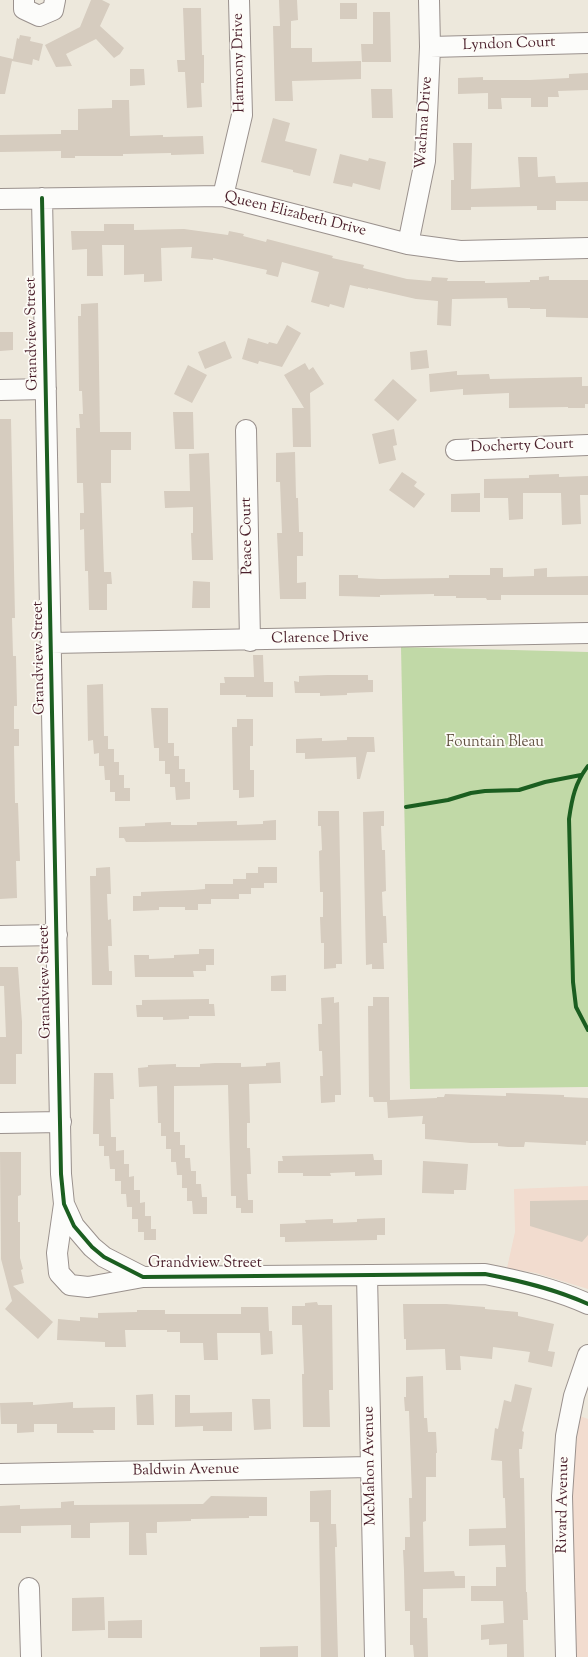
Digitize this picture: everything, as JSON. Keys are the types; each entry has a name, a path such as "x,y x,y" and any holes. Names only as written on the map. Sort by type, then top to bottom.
{"street":[{"path":"24,0 24,9 39,16 53,10 54,0"},
{"name":"Harmony Drive","path":"223,196 242,115 239,0"},
{"name":"Wachna Drive","path":"408,244 425,161 430,47 429,0"},
{"name":"Lyndon Court","path":"430,47 588,43"},
{"name":"Queen Elizabeth Drive","path":"0,199 223,196 408,244 460,252 588,248"},
{"name":"Grandview Street","path":"42,198 60,1122 64,1204 57,1252 59,1273 70,1285 88,1287 143,1277 485,1274 522,1281 568,1295 588,1304"},
{"path":"0,390 46,389"},
{"name":"Peace Court","path":"246,430 250,640"},
{"name":"Docherty Court","path":"456,450 588,445"},
{"name":"Clarence Drive","path":"51,643 588,633"},
{"path":"0,936 56,935"},
{"path":"0,1123 60,1122"},
{"name":"Grandview Street","path":"64,1204 74,1226 92,1247 104,1258 143,1277"},
{"name":"McMahon Avenue","path":"367,1275 375,1657"},
{"name":"Rivard Avenue","path":"566,1657 562,1496 566,1436 574,1396 588,1355"},
{"name":"Baldwin Avenue","path":"0,1474 371,1467"},
{"path":"29,1588 31,1657"}],"shaded area":[{"path":"588,1186 588,1289 536,1273 507,1268 515,1232 514,1189"},
{"path":"580,1416 588,1419 588,1657 575,1657 570,1519 572,1477"}],"green space":[{"name":"Fountain Bleau","path":"401,647 588,652 588,1087 410,1089"}],"building":[{"path":"91,0 102,0 110,4 100,26 124,48 120,54 114,58 96,39 66,54 72,66 56,67 45,45 80,27"},
{"path":"279,0 297,0 298,20 291,21 291,48 312,48 312,62 361,61 361,79 292,81 293,101 275,101 273,26 280,26"},
{"path":"340,3 357,3 357,19 340,19"},
{"path":"183,8 201,8 202,55 204,55 204,83 201,83 202,107 187,108 185,72 178,72 177,60 185,60"},
{"path":"373,12 390,12 391,62 362,62 361,44 373,44"},
{"path":"20,35 31,37 30,41 43,44 39,61 33,59 32,65 12,61 5,94 0,94 0,56 13,59 17,38 19,39"},
{"path":"130,69 144,69 145,85 130,86"},
{"path":"588,73 588,90 558,91 559,97 548,97 548,107 531,107 531,98 501,98 502,109 488,109 488,93 458,94 458,78 483,77 483,80 530,80 569,78 569,74"},
{"path":"371,89 392,89 393,118 372,118"},
{"path":"112,100 129,100 130,136 203,136 204,154 123,154 123,156 75,156 75,158 61,158 61,151 0,152 0,135 61,134 61,130 78,130 78,109 112,108"},
{"path":"273,118 290,123 285,141 317,149 310,176 261,162"},
{"path":"453,143 472,143 471,189 520,187 518,157 537,157 538,177 555,176 556,183 588,182 588,201 556,201 556,210 537,210 537,206 471,207 471,210 451,210 451,180 454,180"},
{"path":"340,154 368,161 369,158 386,162 380,190 353,183 352,187 333,183"},
{"path":"104,224 134,224 134,230 184,229 228,235 229,231 244,234 243,236 266,242 267,239 333,256 332,258 364,265 363,268 407,279 431,281 432,277 448,278 447,281 485,281 485,283 530,282 530,280 539,280 539,277 549,276 549,280 588,280 588,318 546,317 546,309 508,308 507,298 452,299 451,326 437,325 438,301 416,299 350,285 344,308 330,304 329,307 311,302 319,272 282,262 278,277 266,274 267,270 213,258 213,260 191,258 192,247 161,248 162,281 144,282 144,274 124,275 124,245 102,245 103,276 87,276 87,249 72,250 71,231 104,231"},
{"path":"98,303 100,432 131,432 131,450 111,450 111,483 101,483 104,572 111,572 112,584 107,584 107,610 89,610 88,571 85,571 84,529 80,530 80,513 84,513 83,483 77,483 76,428 80,428 79,414 83,414 82,391 79,391 78,316 81,316 81,304"},
{"path":"287,325 301,333 282,367 259,361 258,364 242,359 248,338 268,344 269,342 277,344"},
{"path":"0,332 13,332 13,350 0,351"},
{"path":"225,341 232,358 205,369 198,352"},
{"path":"427,350 429,368 411,370 410,352"},
{"path":"305,363 309,370 313,367 324,384 310,393 311,447 293,447 292,408 304,408 284,375"},
{"path":"188,365 207,375 192,403 174,394"},
{"path":"457,371 457,375 489,374 490,379 582,377 582,386 588,386 588,404 585,404 585,408 509,408 509,393 463,395 463,389 430,392 429,374"},
{"path":"393,379 417,400 398,421 374,400"},
{"path":"173,412 193,412 194,449 175,449"},
{"path":"0,419 11,419 15,618 12,618 13,656 16,656 17,706 14,706 14,729 19,729 19,746 14,746 15,803 18,803 20,861 16,861 17,898 0,899"},
{"path":"394,429 397,445 393,446 396,460 379,464 372,434"},
{"path":"295,452 296,498 298,498 299,532 303,532 303,556 297,556 297,583 306,582 306,599 280,599 277,533 282,533 280,482 276,482 276,453"},
{"path":"209,453 213,560 192,560 191,533 193,533 193,507 165,508 164,491 190,491 189,454"},
{"path":"402,472 417,482 414,486 425,494 414,508 389,490"},
{"path":"559,474 559,477 588,476 588,495 580,495 581,524 562,525 561,493 523,493 523,519 509,520 508,498 484,498 484,479 529,478 529,475"},
{"path":"480,493 480,512 451,512 451,494"},
{"path":"490,568 503,568 503,577 534,576 534,569 547,568 547,577 588,576 588,595 501,595 501,600 487,600 486,598 456,598 456,596 434,596 434,594 380,595 380,597 339,596 339,575 358,575 358,578 381,579 449,578 449,575 490,575"},
{"path":"193,581 210,582 210,608 192,608"},
{"path":"253,655 263,655 264,682 273,682 273,697 220,695 220,683 225,683 224,677 254,677"},
{"path":"368,675 368,680 373,680 373,692 320,696 320,693 295,693 294,681 299,682 299,676"},
{"path":"103,684 104,736 108,736 108,749 114,749 114,762 119,762 119,775 124,775 124,788 130,788 130,801 115,801 115,792 110,792 110,780 105,780 104,766 99,766 99,753 94,754 93,740 88,741 87,685"},
{"path":"151,708 168,708 168,743 174,743 174,756 179,756 179,769 185,769 185,782 190,782 190,799 176,800 175,787 170,787 170,774 165,774 165,761 159,761 159,748 154,748"},
{"path":"237,719 253,719 253,746 250,746 250,770 254,770 254,797 239,798 239,790 233,790 232,727 237,727"},
{"path":"347,737 374,737 375,752 367,752 360,779 357,779 356,757 305,759 305,753 296,753 296,739 322,738 322,741 347,740"},
{"path":"318,811 339,811 342,964 336,964 336,968 324,969 324,943 321,943 320,917 323,917 323,892 320,892 319,851 322,850 321,826 318,826"},
{"path":"384,811 384,826 381,826 382,850 385,850 386,891 382,892 383,916 386,916 387,943 383,943 384,969 372,969 372,964 366,965 363,812"},
{"path":"276,820 276,840 126,842 124,838 119,838 119,827 145,826 145,823 171,822 171,825 197,825 197,822 237,821 237,825 263,824 263,821"},
{"path":"110,867 111,894 107,894 108,920 111,919 112,946 108,946 109,971 112,971 112,985 92,985 90,876 96,876 96,868"},
{"path":"258,867 277,867 277,883 264,883 264,888 251,888 251,894 239,894 239,899 211,899 211,904 198,904 198,910 185,910 185,907 159,907 159,910 133,911 133,896 141,896 141,892 205,889 205,884 233,884 233,879 246,879 246,873 258,873"},
{"path":"199,949 214,949 214,965 206,965 206,971 193,971 194,977 135,977 134,955 149,955 149,959 174,958 174,955 199,954"},
{"path":"0,967 18,967 22,1022 22,1054 16,1054 16,1084 0,1084 0,1037 6,1037 4,986 0,986"},
{"path":"286,975 286,991 271,991 271,976"},
{"path":"334,997 334,1003 339,1002 341,1095 335,1095 335,1102 321,1103 320,1076 323,1076 322,1051 319,1051 318,1024 322,1024 321,998"},
{"path":"373,997 389,997 390,1100 437,1098 444,1097 445,1094 506,1096 506,1093 564,1095 564,1097 588,1098 588,1141 586,1141 586,1145 525,1142 524,1147 508,1147 498,1146 498,1143 471,1143 425,1139 425,1124 422,1124 423,1116 388,1118 387,1102 374,1102 373,1097 369,1097 368,1006 373,1006"},
{"path":"209,999 209,1004 214,1004 215,1016 189,1016 189,1019 163,1020 163,1017 137,1017 136,1005 142,1005 142,1000"},
{"path":"280,1062 281,1083 249,1084 250,1123 247,1123 247,1148 250,1148 251,1174 247,1174 248,1200 253,1200 253,1213 241,1213 241,1208 236,1208 236,1196 231,1196 228,1085 174,1086 174,1132 180,1132 180,1145 185,1145 185,1158 190,1158 191,1171 196,1171 196,1184 201,1184 202,1197 207,1197 207,1214 193,1214 192,1201 187,1201 187,1188 182,1188 182,1175 177,1175 176,1162 171,1162 171,1149 166,1149 166,1136 161,1136 161,1123 158,1123 157,1086 139,1087 138,1068 148,1067 148,1065 176,1064 176,1067 200,1067 200,1064 215,1063 241,1063 241,1067 266,1066 266,1063"},
{"path":"94,1073 113,1073 114,1099 110,1099 111,1137 116,1137 116,1151 124,1150 124,1164 129,1164 129,1177 134,1176 134,1190 140,1190 140,1203 145,1202 145,1216 151,1216 151,1229 156,1229 156,1240 144,1240 144,1232 138,1232 138,1219 132,1219 132,1207 127,1207 126,1194 121,1194 121,1181 115,1181 115,1169 110,1169 109,1156 104,1156 104,1146 99,1146 99,1134 93,1134"},
{"path":"0,1152 21,1152 21,1195 18,1196 18,1222 20,1222 20,1258 23,1269 21,1270 24,1283 13,1286 53,1322 38,1339 5,1309 12,1301 1,1259"},
{"path":"373,1154 374,1160 382,1160 382,1175 355,1176 355,1172 330,1173 331,1176 303,1176 303,1173 278,1173 278,1161 283,1161 282,1156"},
{"path":"423,1161 468,1164 466,1190 454,1190 454,1194 422,1193"},
{"path":"588,1200 588,1235 582,1242 530,1226 530,1201"},
{"path":"385,1218 385,1235 377,1235 377,1240 285,1242 285,1237 280,1237 280,1224 306,1223 305,1220 333,1219 333,1223 357,1222 357,1219"},
{"path":"317,1302 318,1305 332,1305 333,1390 329,1390 330,1427 303,1427 302,1374 304,1374 302,1325 292,1325 292,1306 305,1306 305,1303"},
{"path":"403,1304 446,1304 485,1307 485,1309 518,1312 518,1316 554,1324 548,1351 555,1352 552,1367 528,1362 530,1352 493,1347 492,1359 460,1356 461,1370 446,1370 445,1349 406,1350 406,1339 404,1339"},
{"path":"241,1307 268,1307 269,1331 272,1331 273,1354 261,1355 260,1333 217,1333 218,1360 204,1360 203,1343 180,1343 180,1332 167,1332 167,1330 125,1330 126,1347 105,1347 105,1342 57,1340 58,1319 80,1321 80,1317 98,1318 98,1313 137,1312 137,1310 165,1310 165,1314 241,1314"},
{"path":"423,1376 424,1418 427,1418 428,1432 436,1432 437,1453 436,1477 426,1477 426,1521 423,1522 424,1572 454,1571 455,1576 465,1576 465,1588 423,1589 423,1618 427,1618 428,1657 414,1657 413,1645 410,1645 410,1611 405,1611 403,1550 405,1550 405,1537 410,1537 409,1498 412,1498 409,1411 405,1411 404,1397 406,1397 406,1377"},
{"path":"515,1384 532,1388 522,1431 524,1432 522,1449 519,1449 520,1478 524,1478 526,1592 528,1620 523,1620 524,1657 507,1657 507,1644 489,1645 489,1639 481,1640 481,1625 504,1623 503,1601 471,1601 471,1586 496,1586 496,1567 506,1567 505,1545 469,1546 469,1529 506,1528 505,1498 503,1498 502,1461 491,1460 495,1428 498,1429 504,1400 511,1402"},
{"path":"153,1394 154,1425 137,1425 136,1395"},
{"path":"175,1395 190,1395 190,1413 232,1412 232,1431 203,1431 203,1426 175,1427"},
{"path":"252,1399 270,1399 271,1429 254,1430"},
{"path":"33,1402 33,1405 73,1402 73,1408 115,1407 115,1430 93,1430 94,1433 57,1433 57,1424 34,1424 34,1432 17,1433 17,1424 1,1424 0,1403"},
{"path":"331,1490 331,1524 336,1524 337,1547 335,1547 338,1657 321,1657 319,1522 310,1522 310,1491"},
{"path":"211,1496 267,1497 267,1516 157,1522 157,1533 146,1533 147,1555 129,1555 129,1522 90,1523 90,1538 71,1538 71,1525 21,1526 21,1533 0,1533 0,1506 20,1505 20,1509 61,1508 61,1502 74,1501 74,1505 203,1504"},
{"path":"104,1597 105,1630 72,1631 72,1598"},
{"path":"142,1620 142,1638 108,1638 108,1621"},
{"path":"298,1646 298,1657 260,1657 260,1647"}],"cycle path":[{"path":"42,198 61,1174 64,1204 74,1226 92,1247 104,1257 143,1277 485,1274 538,1286 588,1304"},
{"path":"588,766 580,778 575,791 569,819 573,982 576,1007 588,1030"},
{"path":"406,807 448,800 471,793 519,790 545,782 581,775"}]}
